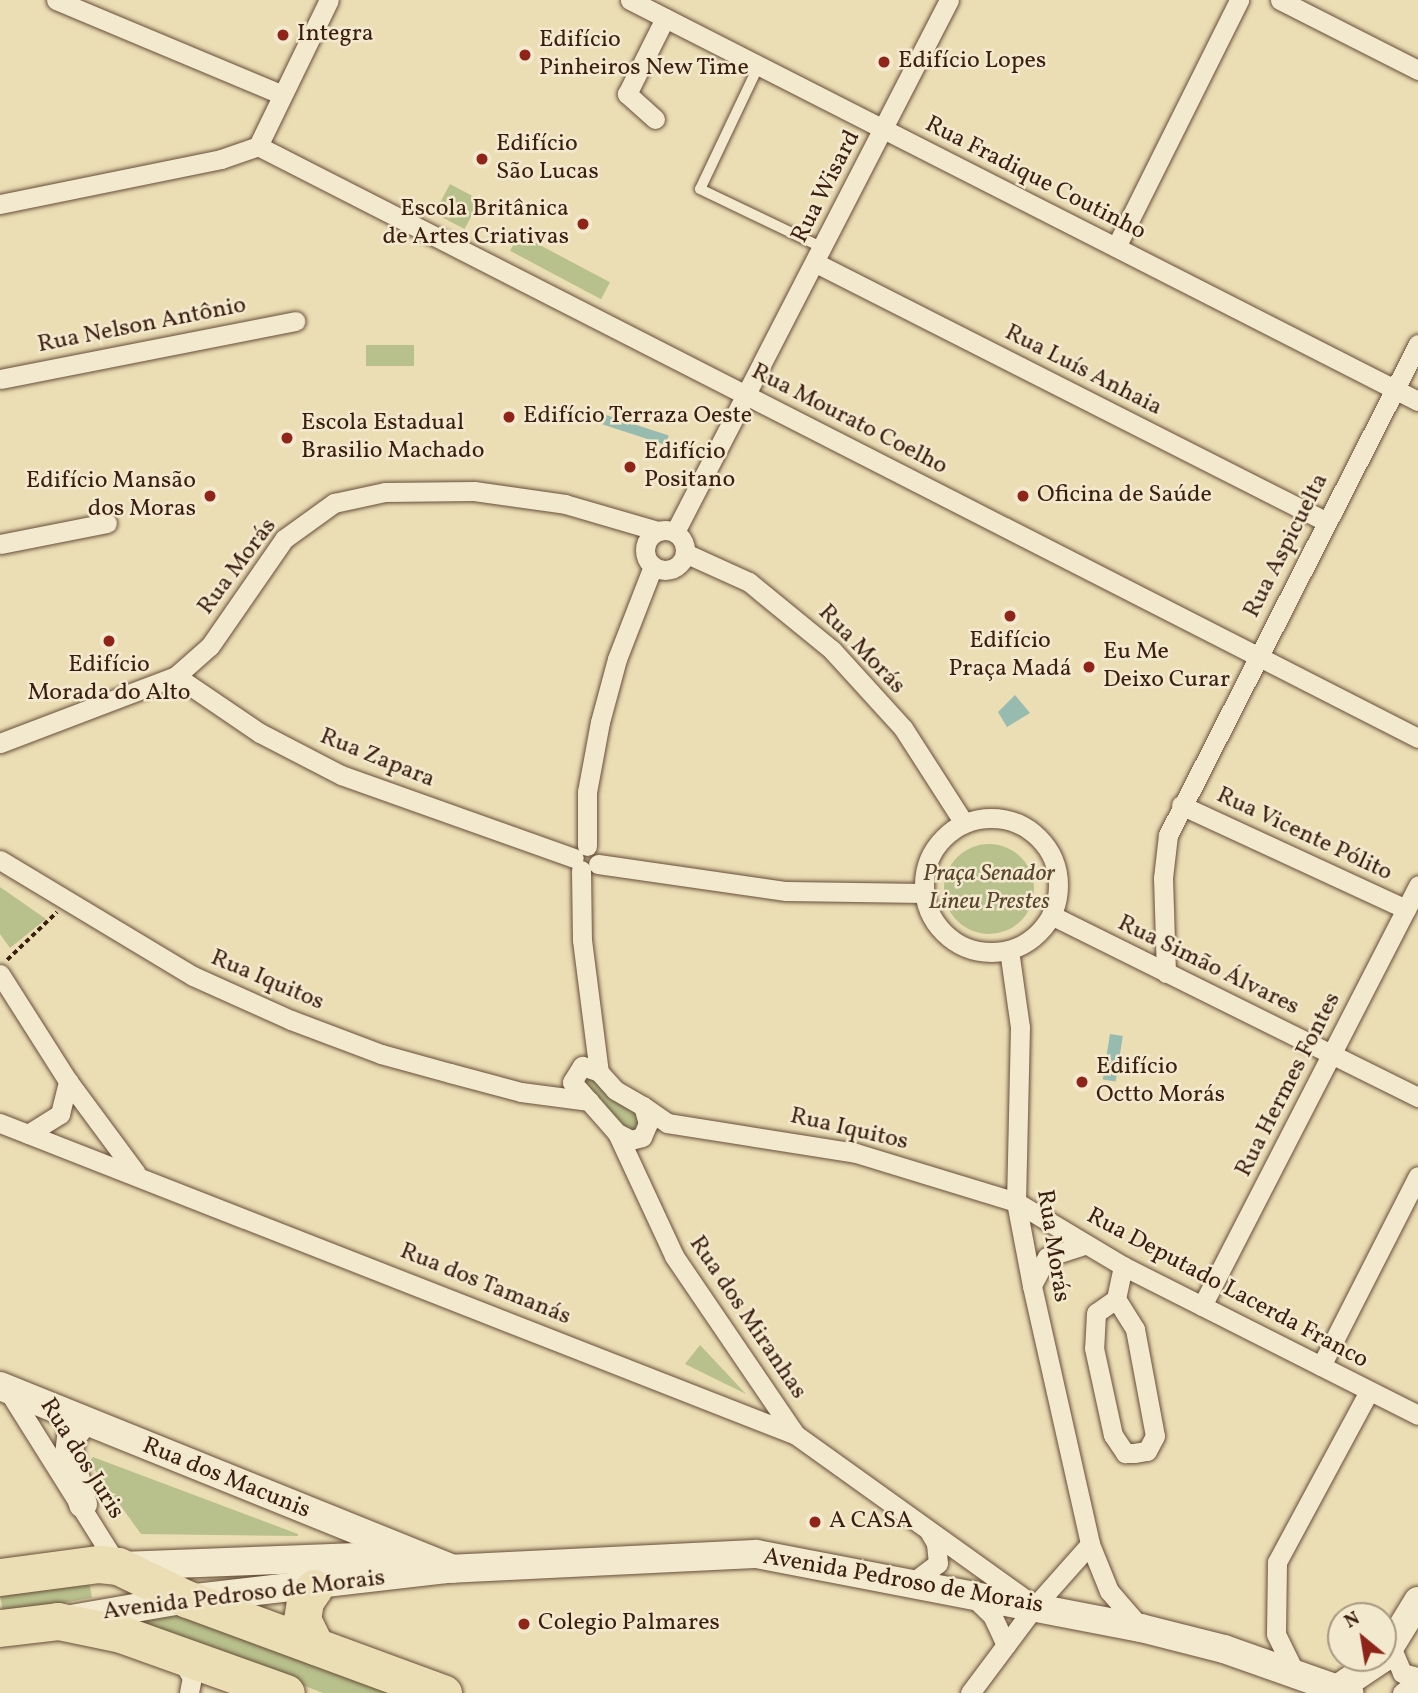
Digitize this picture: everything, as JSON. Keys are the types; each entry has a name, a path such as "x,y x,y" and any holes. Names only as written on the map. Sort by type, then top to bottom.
{"highway":[{"name":"Avenida Pedroso de Morais","path":"0,1577 99,1564 118,1566"},
{"path":"118,1566 187,1599 443,1693"},
{"path":"314,1588 304,1601 302,1619 315,1646"},
{"name":"Avenida Pedroso de Morais","path":"0,1628 58,1621"},
{"path":"58,1621 190,1678 286,1693"}],"main road":[{"name":"Rua dos Macunis","path":"3,1385 83,1422 449,1569"},
{"path":"83,1422 71,1438 69,1455 83,1504"},
{"name":"Avenida Pedroso de Morais","path":"58,1621 187,1599 314,1588 449,1569 756,1554 1142,1628 1295,1673 1342,1691"},
{"name":"Avenida Pedroso de Morais","path":"118,1566 358,1557 449,1569"},
{"path":"1397,1636 1418,1601"},
{"path":"1342,1691 1365,1672"}],"street":[{"path":"56,0 281,94"},
{"path":"0,204 221,159 258,146 329,0"},
{"name":"Rua Fradique Coutinho","path":"630,0 1418,401"},
{"name":"Rua Wisard","path":"748,397 950,0"},
{"path":"1115,247 1239,0"},
{"path":"1280,0 1418,70"},
{"path":"655,119 627,94 665,18"},
{"name":"Rua Mourato Coelho","path":"258,146 1418,738"},
{"name":"Rua Luís Anhaia","path":"820,255 1327,522"},
{"name":"Rua Nelson Antônio","path":"0,379 295,321"},
{"name":"Rua Aspicuelta","path":"1166,973 1164,857 1181,805 1418,344"},
{"path":"667,1123 642,1136 617,1133 589,1101 584,1072 595,1045 582,940 587,792 600,722 617,659 653,566 645,548 666,532 748,397"},
{"name":"Rua Morás","path":"0,743 176,676 210,646 284,539 334,503 359,495 430,490 500,494 565,504 666,532"},
{"path":"0,544 107,523"},
{"path":"653,566 670,569 685,553 683,541 666,532"},
{"name":"Rua Morás","path":"685,553 749,582 832,650 903,728 964,823"},
{"name":"Rua Zapara","path":"176,676 260,733 341,775 585,860 786,891 924,893"},
{"name":"Rua Vicente Pólito","path":"1181,805 1406,909"},
{"path":"999,818 1032,830 1048,848 1057,869 1059,893 1052,915 1026,943 1009,950 990,952 953,941 934,920 924,893 932,851 946,834 964,823 999,818"},
{"name":"Rua Iquitos","path":"0,860 67,904 193,976 291,1020 381,1054 537,1094 589,1101"},
{"name":"Rua Hermes Fontes","path":"1202,1306 1418,885"},
{"name":"Rua Simão Álvares","path":"1052,915 1418,1097"},
{"name":"Rua Morás","path":"1009,950 1020,1027 1016,1202 1032,1286 1090,1544 1109,1591 1142,1628"},
{"path":"0,974 68,1081 137,1174"},
{"path":"537,1094 584,1072"},
{"name":"Rua Iquitos","path":"584,1072 667,1123 856,1153 1016,1202"},
{"path":"28,1134 60,1114 68,1081"},
{"name":"Rua dos Miranhas","path":"643,1106 643,1190"},
{"name":"Rua dos Tamanás","path":"0,1123 137,1174 796,1435 1035,1606"},
{"name":"Rua dos Miranhas","path":"617,1133 698,1296 796,1435"},
{"path":"1321,1366 1418,1176"},
{"name":"Rua Deputado Lacerda Franco","path":"1016,1202 1123,1266 1418,1415"},
{"path":"1032,1286 1048,1257 1085,1245"},
{"path":"1116,1298 1135,1329 1155,1436 1147,1451 1125,1453 1113,1434 1094,1348 1096,1313 1116,1298 1123,1266"},
{"name":"Rua dos Juris","path":"3,1385 83,1504 118,1566"},
{"path":"1295,1673 1276,1634 1277,1562 1369,1391"},
{"path":"913,1582 938,1563 936,1544 930,1533"},
{"path":"970,1693 1035,1606 1090,1544"},
{"path":"968,1593 992,1615 1006,1645"},
{"path":"1397,1667 1402,1673 1418,1679 1402,1693"}],"lane":[{"path":"759,65 700,190 820,255"}],"path":[{"path":"0,966 67,904"}],"green space":[{"path":"450,184 480,200 465,229 435,213"},
{"path":"519,234 610,282 601,299 510,251"},
{"path":"366,345 414,345 414,366 366,366"},
{"name":"Praça Senador Lineu Prestes","path":"989,844 1006,848 1021,857 1030,872 1034,889 1030,906 1021,921 1006,930 989,934 972,930 957,921 948,906 944,889 948,872 957,857 972,848"},
{"path":"0,887 46,919 10,948 0,934"},
{"path":"588,1073 641,1117 640,1130 626,1130 601,1099 591,1094 579,1075"},
{"path":"700,1345 746,1394 685,1364"},
{"path":"93,1457 298,1536 141,1534 89,1462"},
{"path":"89,1581 92,1598 3,1613 0,1597"},
{"path":"164,1615 219,1618 413,1693 323,1693 140,1623"}],"water":[{"path":"606,415 669,435 666,445 603,425"},
{"path":"1015,695 1030,713 1007,727 998,712"},
{"path":"1110,1034 1123,1036 1116,1081 1103,1079"}],"place":[{"name":"Integra","path":"283,35"},
{"name":"Edifício Pinheiros New Time","path":"525,55"},
{"name":"Edifício Lopes","path":"884,62"},
{"name":"Edifício São Lucas","path":"482,159"},
{"name":"Escola Britânica de Artes Criativas","path":"583,224"},
{"name":"Edifício Terraza Oeste","path":"509,417"},
{"name":"Escola Estadual Brasilio Machado","path":"287,438"},
{"name":"Edifício Positano","path":"630,467"},
{"name":"Edifício Mansão dos Moras","path":"210,496"},
{"name":"Oficina de Saúde","path":"1023,496"},
{"name":"Edifício Praça Madá","path":"1010,616"},
{"name":"Edifício Morada do Alto","path":"109,641"},
{"name":"Eu Me Deixo Curar","path":"1089,667"},
{"name":"Edifício Octto Morás","path":"1082,1082"},
{"name":"A CASA","path":"815,1522"},
{"name":"Colegio Palmares","path":"524,1624"}]}
